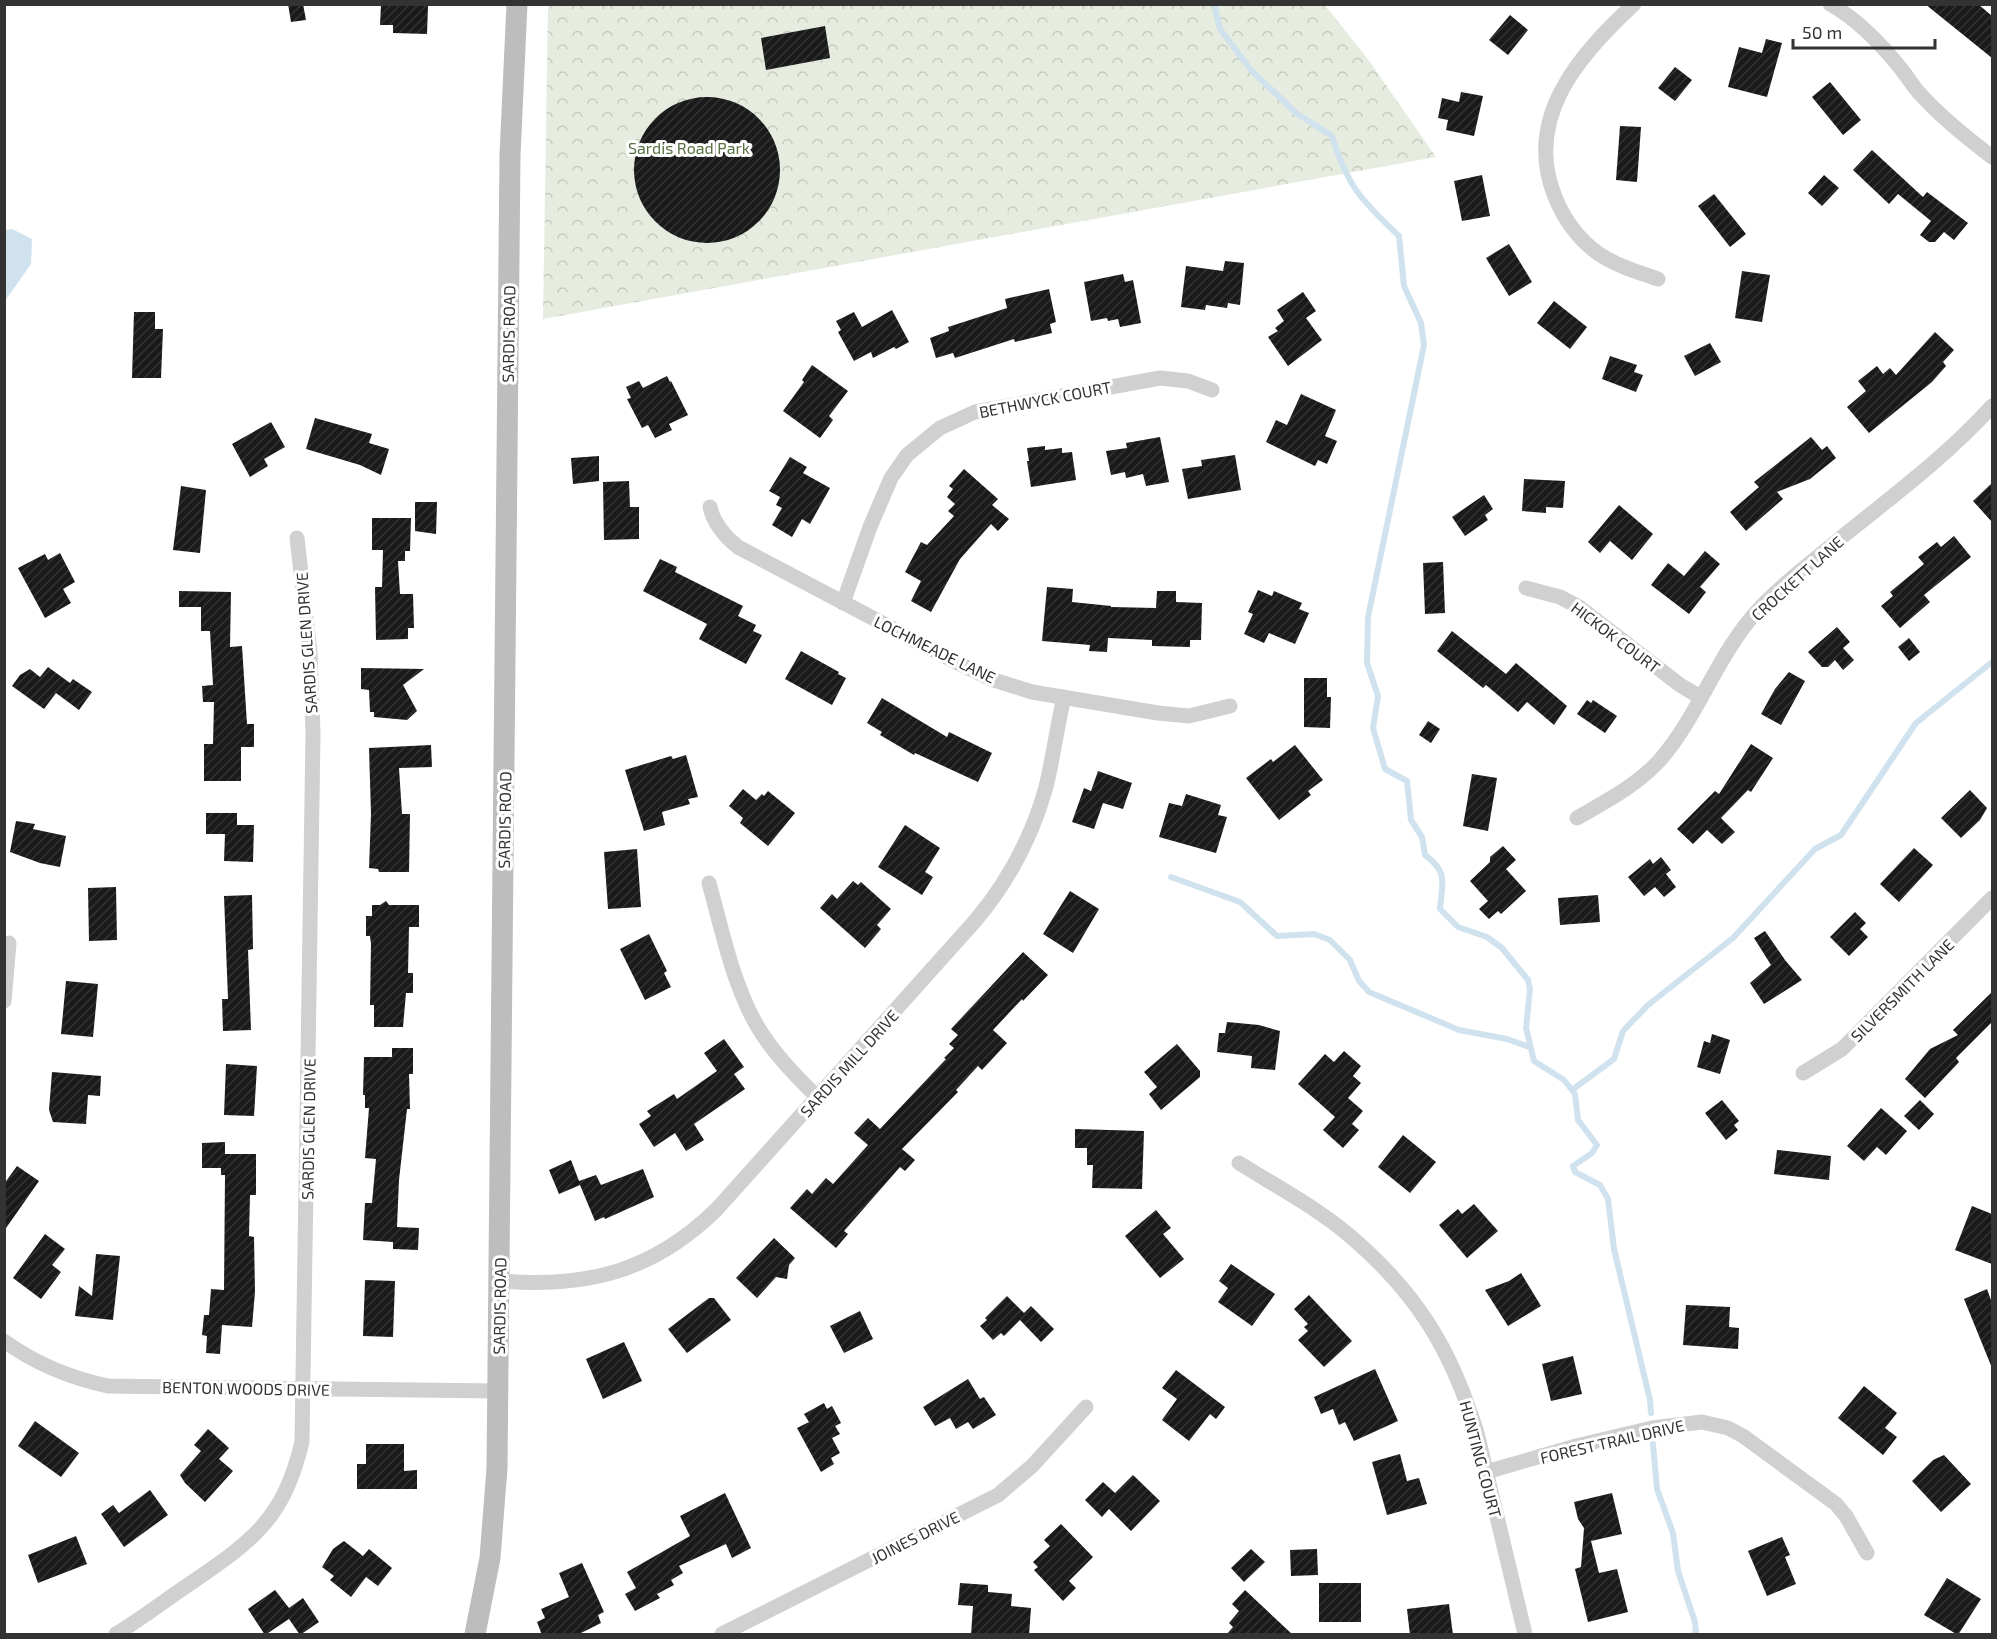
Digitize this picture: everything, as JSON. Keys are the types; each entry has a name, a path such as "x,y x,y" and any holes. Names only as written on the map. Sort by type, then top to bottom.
{"main road":[{"name":"SARDIS ROAD","path":"474,1635 490,1558 496,1468 500,1281 510,155 517,4"}],"street":[{"path":"1634,4 1598,42 1563,85 1549,121 1545,140 1545,157 1548,176 1561,211 1579,237 1600,254 1658,279"},
{"path":"1830,4 1869,33 1919,94 1957,130 1992,157"},
{"name":"BETHWYCK COURT","path":"843,603 870,527 891,478 907,455 940,428 975,412 1160,378 1188,381 1212,390"},
{"name":"CROCKETT LANE","path":"1577,818 1639,780 1669,748 1745,625 1760,608 1790,579 1953,446 1992,406"},
{"name":"LOCHMEADE LANE","path":"710,507 711,513 724,533 738,547 991,679 1032,692 1158,713 1189,716 1230,706"},
{"name":"SARDIS GLEN DRIVE","path":"116,1635 239,1550 258,1533 290,1483 302,1442 313,734 310,652 297,538"},
{"name":"HICKOK COURT","path":"1526,588 1560,597 1579,607 1700,698"},
{"name":"SARDIS MILL DRIVE","path":"500,1281 565,1282 598,1277 632,1268 677,1244 716,1210 975,921 1005,882 1019,857 1046,788 1065,697"},
{"path":"709,883 737,979 756,1024 782,1061 818,1098"},
{"name":"SILVERSMITH LANE","path":"1803,1073 1842,1049 1992,898"},
{"path":"4,1001 9,943"},
{"name":"HUNTING COURT","path":"1239,1163 1349,1236 1385,1268 1428,1321 1448,1357 1467,1401 1525,1635"},
{"name":"BENTON WOODS DRIVE","path":"4,1341 44,1365 86,1381 108,1386 497,1391"},
{"name":"JOINES DRIVE","path":"722,1635 998,1495 1032,1466 1086,1407"},
{"name":"FOREST TRAIL DRIVE","path":"1486,1472 1576,1446 1652,1428 1682,1423 1716,1424 1743,1436 1836,1504 1846,1516 1867,1553"}],"green space":[{"name":"Sardis Road Park","path":"548,5 1325,5 1370,62 1436,157 543,319"}],"water":[{"path":"12,229 32,239 31,264 5,301 5,230"}],"building":[{"path":"288,4 303,4 306,20 291,22"},
{"path":"1925,4 1978,4 1992,16 1992,58"},
{"path":"381,5 428,6 427,34 393,33 393,25 380,25"},
{"path":"1510,15 1528,30 1508,55 1489,40"},
{"path":"825,26 830,58 766,70 761,38"},
{"path":"1766,39 1782,43 1767,97 1728,87 1739,47 1762,53"},
{"path":"1675,67 1692,80 1675,101 1658,88"},
{"path":"1830,82 1861,120 1843,135 1812,97"},
{"path":"1461,92 1483,96 1474,136 1446,130 1448,120 1438,118 1442,98 1459,102"},
{"path":"707,97 735,103 758,119 774,142 780,170 774,198 758,221 735,237 707,243 679,237 656,221 640,198 634,170 640,142 656,119 679,103"},
{"path":"1620,126 1641,127 1637,182 1616,180"},
{"path":"1872,150 1923,197 1927,192 1968,223 1954,240 1944,232 1935,242 1929,242 1920,235 1931,221 1898,194 1889,204 1853,170"},
{"path":"1482,175 1490,216 1462,221 1454,181"},
{"path":"1824,175 1839,188 1822,206 1808,193"},
{"path":"1714,194 1746,234 1730,247 1698,206"},
{"path":"1509,244 1532,282 1509,296 1486,258"},
{"path":"1225,261 1244,263 1240,305 1228,303 1227,308 1206,305 1205,310 1181,307 1186,266 1223,271"},
{"path":"1742,271 1770,275 1762,322 1735,318"},
{"path":"1123,274 1125,282 1133,280 1141,323 1120,327 1118,319 1108,321 1107,318 1091,321 1084,282"},
{"path":"1049,289 1056,322 1050,324 1052,333 1015,342 1014,339 955,358 953,353 936,358 930,338 949,331 948,327 1007,308 1005,299"},
{"path":"1303,292 1316,311 1306,318 1322,340 1288,366 1268,337 1278,331 1275,328 1284,321 1277,310"},
{"path":"1554,301 1587,327 1570,349 1537,323"},
{"path":"892,310 909,342 873,358 871,352 854,361 838,332 841,330 836,321 854,312 862,327"},
{"path":"134,312 155,312 155,329 163,329 161,378 132,378"},
{"path":"1935,332 1954,350 1943,362 1946,366 1932,382 1869,433 1847,407 1866,391 1858,381 1877,366 1883,374 1890,368 1896,375"},
{"path":"1710,343 1721,362 1695,376 1684,356"},
{"path":"1610,356 1637,365 1634,372 1643,375 1636,392 1602,379"},
{"path":"812,365 848,391 829,416 833,420 820,438 783,411 804,382 802,380"},
{"path":"667,376 688,415 669,424 672,430 655,438 648,425 642,428 627,399 631,398 626,387 639,381 643,388"},
{"path":"1301,394 1336,410 1325,436 1337,441 1327,464 1318,460 1315,466 1266,442 1276,420 1287,425"},
{"path":"315,418 372,434 369,443 389,449 381,475 360,465 306,449"},
{"path":"271,422 285,447 264,459 268,466 250,477 232,444"},
{"path":"1160,437 1169,482 1146,486 1143,474 1126,478 1125,472 1111,475 1106,451 1127,448 1126,443"},
{"path":"1811,437 1822,450 1827,446 1836,458 1810,479 1777,492 1783,499 1746,531 1730,512 1759,487 1754,482"},
{"path":"1045,446 1045,450 1062,448 1062,453 1072,452 1076,480 1031,487 1027,448"},
{"path":"1235,455 1241,490 1188,499 1182,469 1202,466 1201,460"},
{"path":"599,456 599,481 573,484 571,458"},
{"path":"790,457 807,467 803,473 830,488 810,524 802,519 792,537 772,525 782,508 776,505 780,497 769,491"},
{"path":"964,469 998,499 992,505 1009,519 998,531 991,524 960,559 931,612 911,601 921,581 905,572 921,542 927,545 954,516 948,511 955,504 947,497 953,489 949,486"},
{"path":"1524,479 1565,481 1563,508 1546,507 1546,513 1522,511"},
{"path":"629,481 630,507 639,507 639,539 604,540 603,482"},
{"path":"1992,483 1992,522 1973,501"},
{"path":"181,486 206,490 200,553 173,550"},
{"path":"1484,495 1493,509 1485,515 1488,520 1465,536 1452,517"},
{"path":"415,502 437,502 436,534 415,531"},
{"path":"1619,505 1653,534 1632,560 1610,541 1600,553 1588,542"},
{"path":"372,518 411,518 410,551 405,551 405,561 398,561 400,594 413,594 414,628 408,628 408,639 376,640 375,587 382,587 383,550 372,550"},
{"path":"1954,536 1971,557 1924,595 1930,602 1900,628 1881,606 1893,596 1890,592 1924,564 1918,557 1937,542 1941,547"},
{"path":"1705,551 1720,564 1700,587 1706,592 1689,614 1651,585 1668,563 1684,576"},
{"path":"60,553 75,582 63,589 71,603 45,618 18,568 45,554 48,560"},
{"path":"660,559 677,567 675,572 743,606 738,616 756,625 753,631 762,635 746,664 699,639 707,624 643,591"},
{"path":"1443,562 1445,613 1425,614 1423,563"},
{"path":"1047,587 1073,589 1072,602 1111,607 1156,608 1157,591 1176,591 1176,602 1202,603 1201,640 1190,640 1190,647 1152,646 1152,640 1108,638 1107,652 1089,651 1090,645 1042,641"},
{"path":"1258,590 1272,596 1274,591 1302,603 1299,609 1309,613 1295,644 1269,633 1264,643 1244,634 1253,614 1248,612"},
{"path":"179,591 231,592 230,647 242,646 247,724 254,724 254,747 241,747 241,781 204,781 204,744 213,744 214,702 203,702 202,686 213,685 210,631 201,631 201,607 179,607"},
{"path":"1837,627 1850,642 1843,648 1854,660 1843,670 1835,660 1828,667 1822,667 1808,652"},
{"path":"1452,631 1506,674 1516,663 1567,706 1554,725 1527,702 1518,712 1486,685 1483,688 1437,651"},
{"path":"1909,638 1920,652 1909,661 1898,647"},
{"path":"801,651 846,678 832,705 785,679"},
{"path":"48,667 70,683 73,679 92,692 79,710 56,693 44,709 12,686 20,675 30,669 40,677"},
{"path":"361,668 424,669 403,685 417,711 407,720 374,717 374,712 370,712 369,690 361,689"},
{"path":"1789,672 1805,681 1781,725 1761,714 1775,689"},
{"path":"1304,678 1327,678 1327,697 1331,697 1330,728 1304,727"},
{"path":"882,698 947,737 949,732 992,753 978,782 915,753 914,755 880,735 882,732 867,723"},
{"path":"1587,700 1591,703 1593,700 1617,716 1605,733 1577,714"},
{"path":"1428,721 1440,729 1431,743 1419,735"},
{"path":"1751,744 1773,758 1751,792 1748,790 1721,818 1735,832 1722,844 1707,830 1693,844 1677,829 1715,791 1719,794"},
{"path":"431,745 432,767 399,768 402,814 410,814 409,872 379,872 378,869 369,868 371,814 369,748"},
{"path":"1295,745 1323,780 1308,791 1311,795 1279,820 1246,778 1271,759 1273,762"},
{"path":"686,755 698,797 688,799 690,804 662,812 665,825 644,831 625,770 671,756 673,759"},
{"path":"1098,771 1132,783 1123,809 1103,803 1094,829 1072,822 1084,788 1091,791"},
{"path":"1472,774 1497,778 1488,831 1463,826"},
{"path":"743,789 756,800 768,791 795,813 768,846 740,823 743,818 729,806"},
{"path":"1970,790 1987,808 1980,820 1961,838 1941,818"},
{"path":"1186,794 1221,805 1218,815 1227,817 1216,853 1159,837 1169,803 1182,806"},
{"path":"206,813 237,813 237,825 254,825 253,862 224,861 225,834 206,834"},
{"path":"16,821 35,824 33,829 66,836 60,867 40,863 10,852"},
{"path":"905,825 940,848 925,872 933,877 922,895 878,867"},
{"path":"1503,846 1516,860 1506,869 1526,891 1501,914 1498,911 1489,919 1479,909 1488,901 1470,881 1490,862 1490,857"},
{"path":"1914,848 1933,865 1899,902 1880,884"},
{"path":"637,849 641,907 608,909 604,852"},
{"path":"1661,857 1671,870 1666,874 1676,887 1664,897 1655,887 1644,896 1628,877 1650,859 1653,864"},
{"path":"853,881 858,885 861,882 891,909 877,925 881,929 865,948 820,908 832,894 837,899"},
{"path":"116,887 117,940 89,941 88,888"},
{"path":"1070,891 1099,909 1073,953 1043,934"},
{"path":"252,895 253,949 248,950 251,1030 223,1031 222,999 228,999 224,896"},
{"path":"1598,895 1600,922 1560,925 1558,898"},
{"path":"386,901 389,905 419,905 419,927 409,927 408,973 413,973 413,993 406,993 403,1027 374,1027 374,1005 370,1005 371,944 370,936 366,936 366,916 372,916 372,905 380,905"},
{"path":"1855,912 1866,923 1860,929 1868,937 1849,956 1830,937"},
{"path":"1765,931 1802,980 1764,1004 1750,983 1771,965 1754,938"},
{"path":"649,934 667,971 664,973 671,987 645,1000 620,949"},
{"path":"1023,952 1048,975 993,1030 1007,1043 982,1070 978,1066 956,1090 958,1092 902,1149 915,1160 905,1171 900,1167 844,1231 848,1234 836,1248 790,1208 807,1189 812,1194 826,1178 833,1184 868,1145 854,1133 868,1118 880,1129 946,1059 944,1058 954,1048 949,1044 958,1035 951,1029"},
{"path":"66,981 98,984 93,1037 61,1034"},
{"path":"1992,992 1992,1022 1956,1058 1959,1062 1925,1098 1905,1079 1930,1049 1958,1035 1953,1030"},
{"path":"1227,1022 1259,1025 1280,1031 1275,1070 1251,1068 1252,1056 1217,1052 1219,1033 1225,1033"},
{"path":"1712,1034 1730,1040 1720,1074 1697,1067 1704,1041 1710,1043"},
{"path":"724,1039 744,1067 734,1074 745,1089 694,1124 704,1140 686,1151 675,1133 654,1147 639,1124 651,1116 647,1111 674,1094 677,1099 717,1071 704,1053"},
{"path":"1177,1044 1200,1071 1200,1077 1161,1110 1149,1094 1157,1087 1144,1072"},
{"path":"392,1048 413,1048 413,1074 409,1074 410,1109 407,1109 399,1180 397,1227 419,1228 418,1250 393,1249 393,1242 363,1240 365,1203 372,1203 376,1159 365,1158 369,1108 365,1108 365,1095 363,1095 364,1057 392,1057"},
{"path":"1344,1051 1361,1066 1353,1076 1361,1083 1348,1098 1363,1111 1352,1124 1359,1130 1343,1148 1323,1130 1335,1117 1298,1084 1325,1054 1334,1062"},
{"path":"226,1064 257,1066 254,1116 224,1115"},
{"path":"52,1072 101,1076 100,1096 88,1095 86,1124 53,1122 49,1110"},
{"path":"1722,1100 1739,1121 1734,1125 1738,1130 1726,1140 1705,1113"},
{"path":"1920,1100 1934,1114 1919,1130 1904,1116"},
{"path":"1881,1108 1907,1131 1886,1155 1877,1147 1864,1161 1847,1146"},
{"path":"1075,1129 1144,1131 1142,1189 1092,1188 1093,1165 1087,1165 1087,1148 1075,1148"},
{"path":"1403,1135 1436,1162 1410,1193 1378,1167"},
{"path":"225,1142 225,1154 256,1154 256,1195 250,1195 249,1236 254,1237 255,1292 252,1327 222,1325 220,1354 206,1353 207,1336 202,1335 204,1315 209,1315 211,1289 224,1290 225,1175 221,1175 221,1168 202,1168 202,1143"},
{"path":"1777,1150 1831,1156 1829,1180 1774,1174"},
{"path":"571,1160 579,1181 596,1175 601,1185 643,1169 654,1197 605,1219 604,1217 595,1221 580,1185 559,1194 549,1170"},
{"path":"17,1166 39,1181 4,1231 4,1184"},
{"path":"1474,1204 1498,1231 1467,1258 1439,1225 1458,1209 1462,1214"},
{"path":"1972,1206 1992,1214 1992,1264 1955,1250"},
{"path":"1156,1210 1171,1228 1163,1234 1184,1259 1160,1278 1125,1236"},
{"path":"45,1234 65,1249 52,1265 61,1272 41,1299 13,1278"},
{"path":"774,1238 795,1258 789,1265 787,1279 776,1277 757,1298 736,1278"},
{"path":"96,1254 120,1256 113,1320 75,1316 79,1286 92,1296"},
{"path":"1231,1264 1275,1294 1252,1326 1218,1302 1228,1288 1219,1281"},
{"path":"1521,1273 1541,1306 1508,1326 1485,1290 1509,1281"},
{"path":"365,1280 395,1281 393,1337 363,1336"},
{"path":"1987,1289 1992,1303 1992,1368 1964,1299"},
{"path":"1309,1295 1352,1341 1324,1367 1298,1340 1308,1331 1304,1327 1308,1324 1294,1309"},
{"path":"1007,1296 1024,1313 1031,1306 1054,1329 1041,1342 1020,1320 1004,1336 1001,1333 993,1340 980,1326"},
{"path":"709,1298 714,1298 731,1320 687,1353 668,1329"},
{"path":"1686,1305 1730,1307 1729,1327 1739,1328 1738,1349 1683,1345"},
{"path":"860,1311 873,1339 844,1353 830,1326"},
{"path":"624,1342 642,1381 603,1399 586,1359"},
{"path":"1573,1356 1582,1394 1551,1401 1542,1364"},
{"path":"1375,1369 1398,1421 1354,1441 1345,1422 1339,1425 1333,1409 1321,1414 1314,1397"},
{"path":"1176,1370 1225,1407 1216,1419 1210,1414 1189,1441 1162,1420 1177,1399 1162,1388"},
{"path":"968,1379 980,1399 984,1397 996,1415 973,1429 968,1422 956,1429 950,1418 935,1426 923,1407"},
{"path":"1864,1386 1897,1413 1885,1428 1897,1437 1883,1455 1838,1418"},
{"path":"824,1403 827,1409 832,1406 841,1423 835,1426 840,1434 832,1438 840,1453 831,1458 834,1464 821,1472 797,1428 809,1422 804,1414"},
{"path":"35,1421 79,1453 61,1477 18,1446"},
{"path":"208,1429 229,1448 219,1459 233,1471 205,1502 180,1475 201,1451 194,1445"},
{"path":"366,1444 404,1444 404,1471 417,1470 417,1489 357,1489 357,1464 366,1464"},
{"path":"1400,1454 1407,1481 1419,1478 1427,1504 1387,1515 1372,1462"},
{"path":"1944,1455 1971,1484 1941,1512 1912,1481 1933,1460"},
{"path":"1133,1475 1160,1501 1131,1531 1109,1509 1102,1517 1085,1500 1103,1482 1115,1493"},
{"path":"150,1490 168,1515 124,1547 101,1514 113,1505 119,1513"},
{"path":"725,1493 751,1548 732,1558 726,1544 679,1566 683,1573 671,1580 674,1585 657,1594 660,1598 635,1611 625,1594 636,1588 627,1572 690,1536 680,1516"},
{"path":"1612,1493 1622,1534 1591,1541 1599,1573 1617,1569 1628,1612 1588,1622 1575,1569 1581,1567 1584,1528 1578,1519 1574,1502"},
{"path":"1061,1524 1093,1557 1069,1581 1076,1588 1063,1601 1034,1570 1038,1567 1033,1562 1050,1546 1044,1540"},
{"path":"76,1536 87,1564 38,1583 28,1555"},
{"path":"1782,1537 1790,1555 1785,1557 1796,1584 1767,1596 1748,1551"},
{"path":"344,1541 363,1556 369,1549 392,1568 378,1586 366,1577 351,1597 330,1580 334,1576 322,1567 333,1549"},
{"path":"1251,1549 1265,1562 1244,1582 1231,1568"},
{"path":"1317,1549 1318,1575 1291,1576 1290,1550"},
{"path":"582,1563 604,1612 598,1615 601,1623 577,1635 542,1635 537,1622 545,1618 541,1609 569,1597 559,1573"},
{"path":"1947,1578 1981,1599 1958,1635 1924,1615"},
{"path":"960,1583 988,1585 988,1592 1012,1594 1011,1606 1031,1608 1029,1635 971,1635 973,1606 958,1605"},
{"path":"1319,1583 1361,1583 1361,1622 1319,1622"},
{"path":"275,1590 289,1608 303,1598 319,1622 300,1635 289,1619 265,1635 248,1609"},
{"path":"1245,1590 1293,1635 1226,1635 1233,1627 1229,1623 1239,1611 1232,1604"},
{"path":"1449,1604 1453,1635 1410,1635 1407,1609"}],"waterway":[{"path":"1214,4 1220,29 1251,70 1296,113 1332,136 1344,168 1357,192 1399,236 1404,286 1421,323 1424,345 1368,617 1367,663 1378,696 1373,728 1385,769 1407,781 1411,820 1422,837 1425,855 1433,861 1441,873 1440,909 1458,927 1487,937 1502,948 1528,980 1530,989 1526,1028 1534,1061 1564,1080 1572,1090 1575,1094 1578,1120 1597,1145 1592,1153 1573,1166 1575,1172 1600,1185 1608,1199 1614,1249 1650,1400 1651,1413"},
{"path":"1572,1090 1614,1059 1623,1031 1648,1005 1733,938 1815,849 1841,835 1916,723 1992,662"},
{"path":"1171,877 1240,902 1277,936 1314,934 1330,940 1350,960 1359,981 1369,992 1459,1030 1507,1039 1529,1047"},
{"path":"1653,1444 1657,1489 1673,1533 1678,1571 1695,1622 1696,1632 1694,1634"}]}
